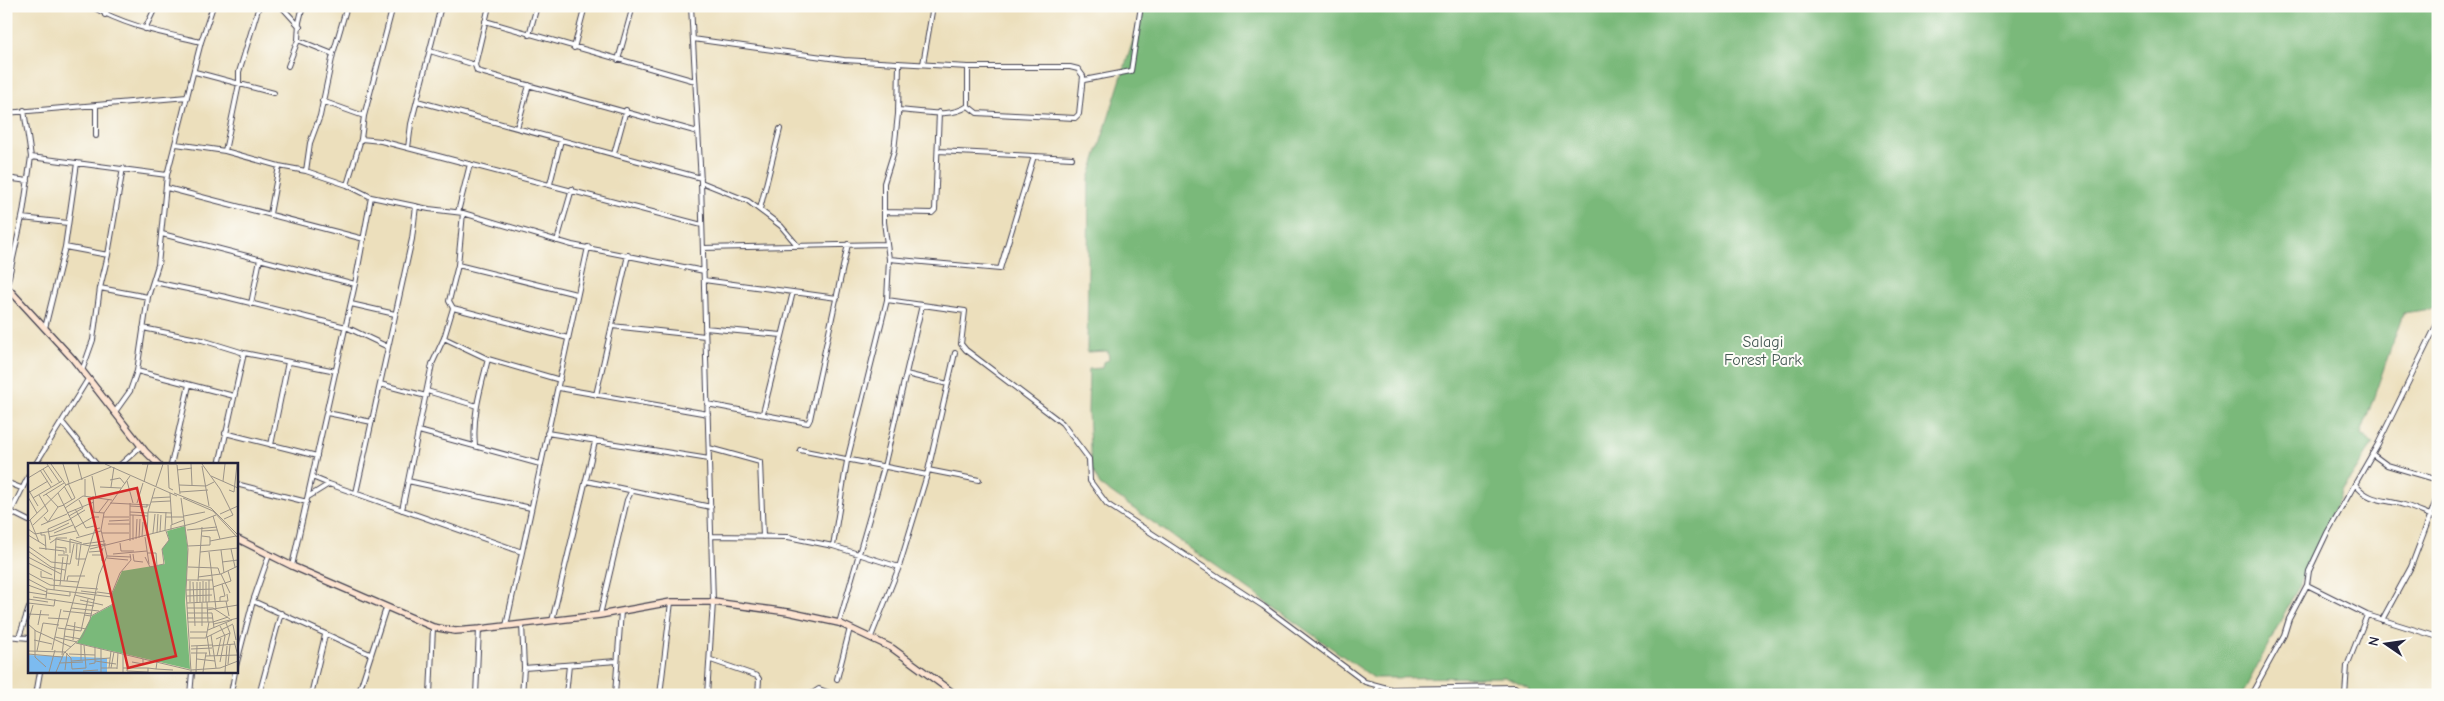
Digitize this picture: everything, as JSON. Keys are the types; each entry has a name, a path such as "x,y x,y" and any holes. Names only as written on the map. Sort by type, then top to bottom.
{"street":[{"path":"6,12 8,6"},
{"path":"91,6 105,14 145,29 201,42"},
{"path":"105,14 109,6"},
{"path":"145,29 156,6"},
{"path":"115,412 130,391 137,371 148,297 154,282 162,234 167,176 195,72 201,42 213,6"},
{"path":"225,151 240,72 259,6"},
{"path":"281,6 300,28"},
{"path":"288,66 298,40 303,6"},
{"path":"306,171 310,143 320,116 333,54 347,6"},
{"path":"348,185 393,6"},
{"path":"408,148 417,101 441,8 431,6"},
{"path":"489,6 475,65 477,71 626,110 698,132"},
{"path":"530,35 538,6"},
{"path":"574,48 586,6"},
{"path":"618,60 633,6"},
{"path":"680,6 692,8 701,180 713,602 711,660 707,695"},
{"path":"923,64 933,6"},
{"path":"1084,80 1132,71 1141,6"},
{"path":"485,21 574,48 696,81"},
{"path":"693,39 827,58 968,66 1075,68 1082,72 1084,80 1079,114 1075,118 977,113 968,106"},
{"path":"298,40 333,54"},
{"path":"430,51 475,65"},
{"path":"832,546 847,461 887,300 889,259 884,212 884,183 894,151 898,110 899,63"},
{"path":"968,66 968,106"},
{"path":"195,72 274,93"},
{"path":"517,128 529,85"},
{"path":"6,113 187,97"},
{"path":"322,101 364,116"},
{"path":"417,101 614,154 701,180 748,201 760,209 781,226 797,245"},
{"path":"96,104 96,136"},
{"path":"898,110 953,113 968,106"},
{"path":"24,110 31,157 22,218 6,286 82,371 157,463"},
{"path":"614,154 626,110"},
{"path":"884,212 932,212 935,210 938,112"},
{"path":"760,209 780,129"},
{"path":"361,139 408,148 572,189 702,225"},
{"path":"550,184 561,140"},
{"path":"176,144 225,151 279,166 306,171 348,185 371,197 460,213 557,241 704,271"},
{"path":"938,151 1072,158"},
{"path":"889,259 1000,269 1034,156"},
{"path":"31,157 123,168 167,176"},
{"path":"45,328 65,247 78,163"},
{"path":"402,510 432,364 444,338 453,308 450,301 458,265 460,213 470,164"},
{"path":"270,214 279,166"},
{"path":"82,371 93,340 100,288 108,255 123,168"},
{"path":"6,178 28,181"},
{"path":"167,188 364,239"},
{"path":"557,241 572,189"},
{"path":"292,566 346,328 371,197"},
{"path":"356,493 412,239 416,206"},
{"path":"22,218 68,223"},
{"path":"162,234 355,284"},
{"path":"707,404 764,414 805,424 810,419 848,244"},
{"path":"703,248 887,244"},
{"path":"65,247 108,255"},
{"path":"506,626 540,464 560,380 576,294 588,247"},
{"path":"596,395 628,255"},
{"path":"251,304 260,259"},
{"path":"458,265 576,294"},
{"path":"704,280 837,298"},
{"path":"154,282 346,328 388,347"},
{"path":"100,288 148,297"},
{"path":"764,414 793,292"},
{"path":"887,300 965,311 961,344 966,350 1062,423 1089,459 1090,481 1107,504 1263,606 1365,682 1391,689 1515,687 1523,695"},
{"path":"351,304 395,314"},
{"path":"839,623 884,467 922,305"},
{"path":"453,308 568,338"},
{"path":"2251,695 2284,635 2289,619 2307,585 2309,571 2316,556 2372,454 2438,322"},
{"path":"612,326 705,336"},
{"path":"144,328 202,340 288,362 336,371"},
{"path":"705,328 782,335"},
{"path":"444,338 488,359 560,380"},
{"path":"219,463 244,352"},
{"path":"870,637 899,566 927,475 955,353"},
{"path":"475,445 474,431 477,406 488,359"},
{"path":"271,444 288,362"},
{"path":"137,371 234,396"},
{"path":"906,374 948,384"},
{"path":"36,463 88,379"},
{"path":"380,384 477,406"},
{"path":"170,463 189,385"},
{"path":"558,388 708,414"},
{"path":"327,413 372,422"},
{"path":"62,422 96,463"},
{"path":"419,431 540,464"},
{"path":"226,433 317,456"},
{"path":"547,433 709,459"},
{"path":"552,620 595,442"},
{"path":"122,463 142,446"},
{"path":"709,448 760,462 763,537"},
{"path":"800,450 847,461 927,475"},
{"path":"2372,454 2387,465 2438,480"},
{"path":"90,463 92,458"},
{"path":"928,470 980,480"},
{"path":"312,477 522,552"},
{"path":"6,522 21,488 28,478"},
{"path":"408,481 531,508"},
{"path":"586,481 710,508"},
{"path":"6,482 21,488"},
{"path":"238,484 308,499 329,484"},
{"path":"2355,484 2365,495 2372,499 2396,503 2438,518"},
{"path":"600,615 631,492"},
{"path":"2382,620 2411,567 2438,495"},
{"path":"11,512 28,520"},
{"path":"711,536 788,538 832,546 899,566"},
{"path":"238,539 292,566 386,608 433,627 455,631 600,615 671,602 713,602 788,612 839,623 892,648 956,695"},
{"path":"238,658 253,601 269,555"},
{"path":"2307,585 2367,615 2438,637"},
{"path":"253,601 370,654"},
{"path":"660,695 671,602"},
{"path":"358,695 386,608"},
{"path":"615,695 621,610"},
{"path":"18,637 28,611"},
{"path":"216,695 231,693 259,694 281,613"},
{"path":"2344,695 2347,666 2367,615"},
{"path":"522,624 524,668 522,695"},
{"path":"430,695 433,627"},
{"path":"837,679 850,628"},
{"path":"476,695 479,629"},
{"path":"311,695 325,635"},
{"path":"6,636 28,638"},
{"path":"711,660 757,676 759,679 758,695"},
{"path":"524,668 617,661"},
{"path":"566,695 569,665"},
{"path":"36,695 40,674"},
{"path":"190,695 192,674"},
{"path":"231,693 235,674"},
{"path":"1375,695 1378,686"},
{"path":"1423,695 1426,688"},
{"path":"1468,695 1470,688"},
{"path":"810,695 818,689 835,695"}],"green space":[{"name":"Salagi Forest Park","path":"1144,6 2438,6 2438,308 2403,313 2361,434 2373,444 2343,490 2299,585 2242,695 1530,695 1528,688 1505,677 1374,678 1100,485 1091,467 1088,412 1089,369 1102,368 1103,362 1109,360 1108,351 1087,352 1089,179"}]}
